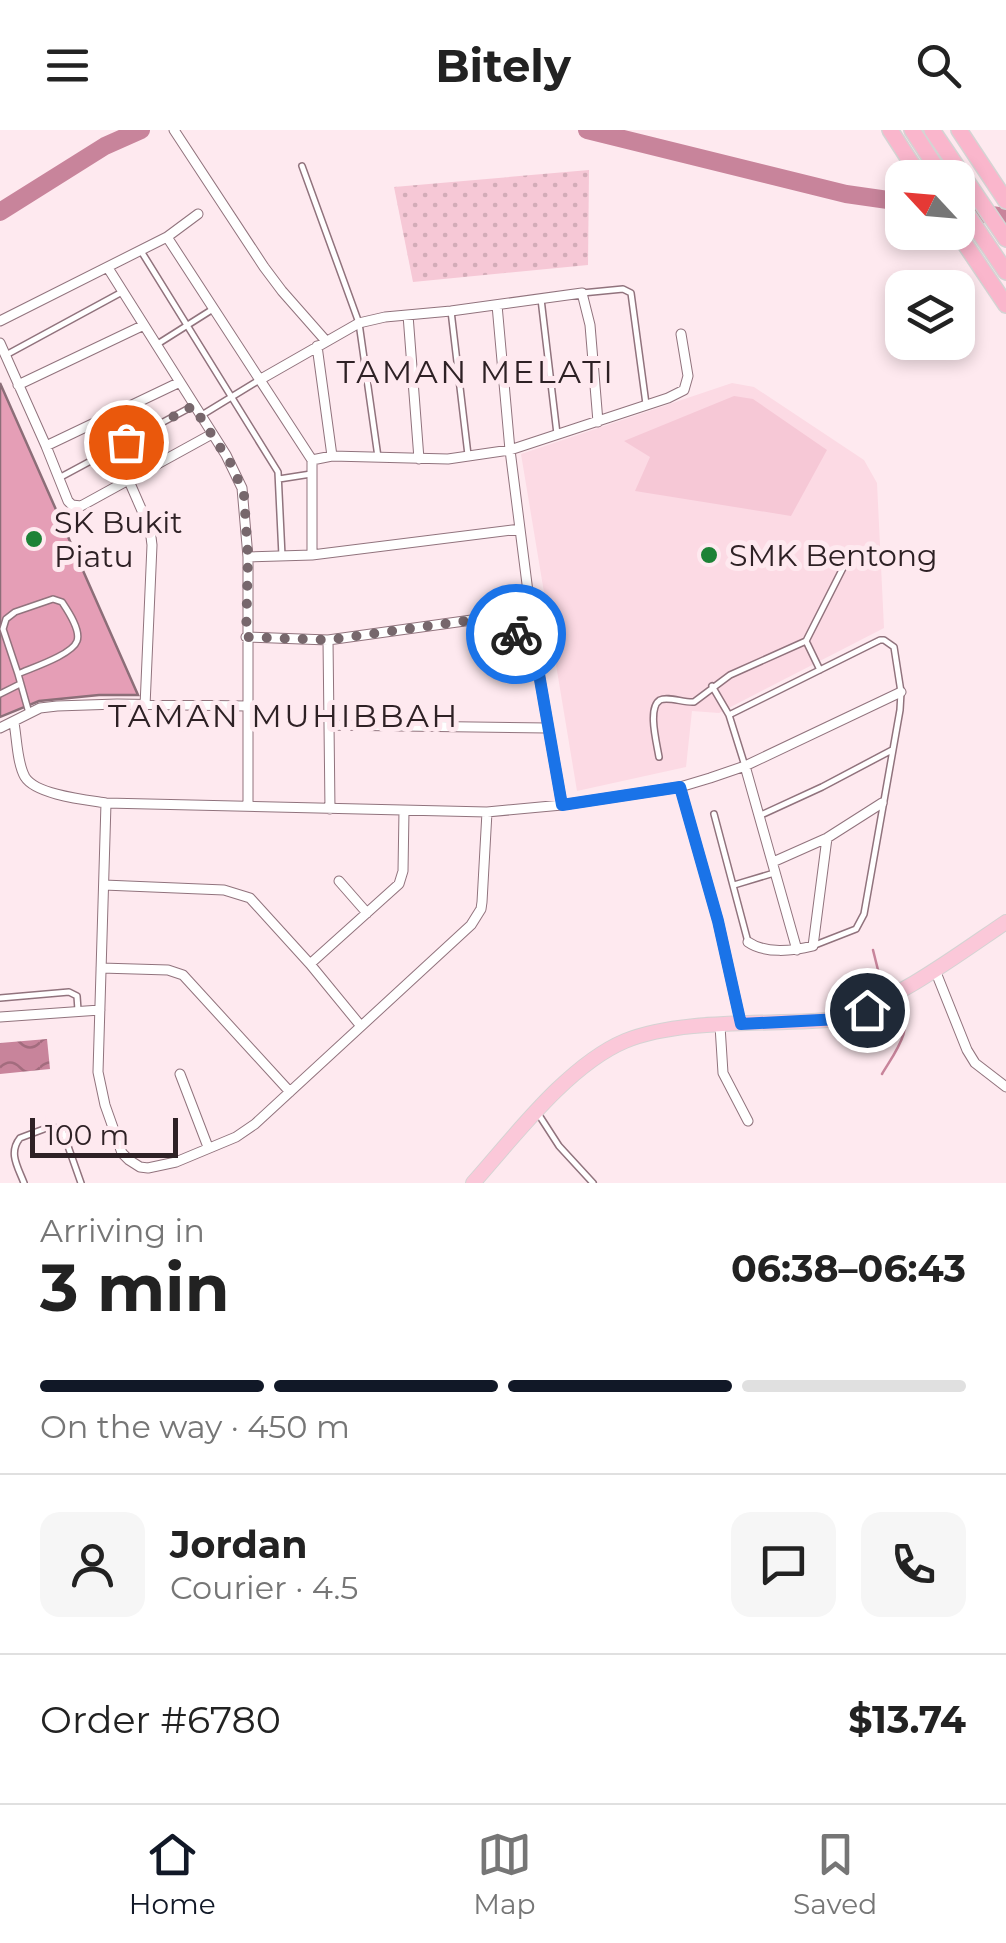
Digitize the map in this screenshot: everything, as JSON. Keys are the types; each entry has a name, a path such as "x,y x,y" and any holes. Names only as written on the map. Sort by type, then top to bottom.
{"highway":[{"path":"890,130 909,160"},
{"path":"913,131 931,160"},
{"path":"934,132 1006,239"},
{"path":"963,136 1006,200"},
{"path":"975,226 1006,272"},
{"path":"969,250 1006,306"}],"main road":[{"path":"473,1183 537,1112 592,1060 627,1041 668,1030 840,1019 867,1010 1006,922"}],"street":[{"path":"175,131 321,344 332,456"},
{"path":"0,321 167,237 198,214"},
{"path":"167,237 312,460 312,555"},
{"path":"108,268 233,467 242,488 248,557 248,806"},
{"path":"261,379 359,323 582,293 590,325 598,422"},
{"path":"497,305 510,450 536,657 562,805"},
{"path":"408,315 419,459"},
{"path":"18,385 144,325"},
{"path":"312,460 332,456 448,459 510,450 598,422 684,390 688,376 681,334"},
{"path":"0,343 72,505 81,506 212,434"},
{"path":"46,446 178,382"},
{"path":"128,480 150,529 152,546 145,706"},
{"path":"248,557 312,555 520,529"},
{"path":"246,637 328,640 486,618 508,626 536,657"},
{"path":"328,640 330,809"},
{"path":"14,723 24,775 30,783 42,790 106,804 487,812 680,787 746,766 901,692"},
{"path":"0,728 40,708 57,706 247,706"},
{"path":"330,725 547,728"},
{"path":"746,766 797,950"},
{"path":"680,787 718,921 741,1024"},
{"path":"774,867 882,803"},
{"path":"106,804 99,1083 122,1153 134,1164 148,1168 176,1162 244,1132 470,925 483,896 487,812"},
{"path":"310,964 393,890 401,878 404,811"},
{"path":"748,942 759,948 797,950 812,946 827,838"},
{"path":"339,881 367,913"},
{"path":"104,886 224,890 250,898 360,1025"},
{"path":"101,968 168,970 182,975 290,1092"},
{"path":"935,970 975,1062 1006,1087"},
{"path":"0,1017 100,1010"},
{"path":"720,1026 723,1073 748,1121"},
{"path":"180,1074 208,1147"}],"lane":[{"path":"302,166 359,323 378,458"},
{"path":"140,251 274,465 279,479 282,556"},
{"path":"582,293 623,289 632,293 646,404"},
{"path":"6,355 122,292"},
{"path":"541,299 557,434"},
{"path":"156,345 214,308"},
{"path":"451,311 468,455"},
{"path":"200,417 261,379"},
{"path":"59,478 193,406"},
{"path":"279,479 312,474"},
{"path":"659,757 652,712 658,702 694,702 730,675 806,641 845,564"},
{"path":"18,674 75,645 78,633 66,607 58,600 15,612 4,623 3,629 29,713"},
{"path":"729,715 884,640 894,647 900,710 860,923 850,932 812,946"},
{"path":"806,641 820,670"},
{"path":"0,694 20,684"},
{"path":"712,686 729,715 746,766"},
{"path":"761,815 892,750"},
{"path":"714,814 748,942"},
{"path":"734,885 774,867"},
{"path":"0,998 68,992 76,996 78,1012"},
{"path":"537,1112 559,1146 592,1183"},
{"path":"24,1183 13,1154 17,1142 52,1126 63,1132 81,1183"}],"shaded area":[{"path":"589,170 588,265 413,282 394,187"},
{"name":"SMK Bentong","path":"732,383 754,387 864,460 877,483 884,628 719,713 692,711 686,767 577,791 521,454"},
{"path":"734,396 753,399 827,450 791,516 635,491 650,457 624,441"}],"water":[{"path":"47,1039 50,1069 0,1074 0,1043"}],"building":[{"name":"SK Bukit Piatu","path":"0,383 138,695 39,701 0,717"}],"waterway":[{"path":"0,212 105,146 141,130"},
{"path":"587,130 846,194 885,200"},
{"path":"975,212 1006,217"},
{"path":"873,950 878,970 889,987"},
{"path":"882,1074 905,1030 904,1011 899,1002"}],"way so far":[{"path":"126,442 193,406 226,454 244,495 248,557 246,637 328,640 486,618 508,626 516,634"}],"place":[{"name":"SK Bukit Piatu","path":"34,539"},
{"name":"SMK Bentong","path":"709,555"}],"district":[{"name":"TAMAN MELATI","path":"476,371"},
{"name":"TAMAN MUHIBBAH","path":"284,715"}],"route":[{"path":"516,634 536,657 562,805 680,787 718,921 741,1024 814,1022 867,1010"}]}
